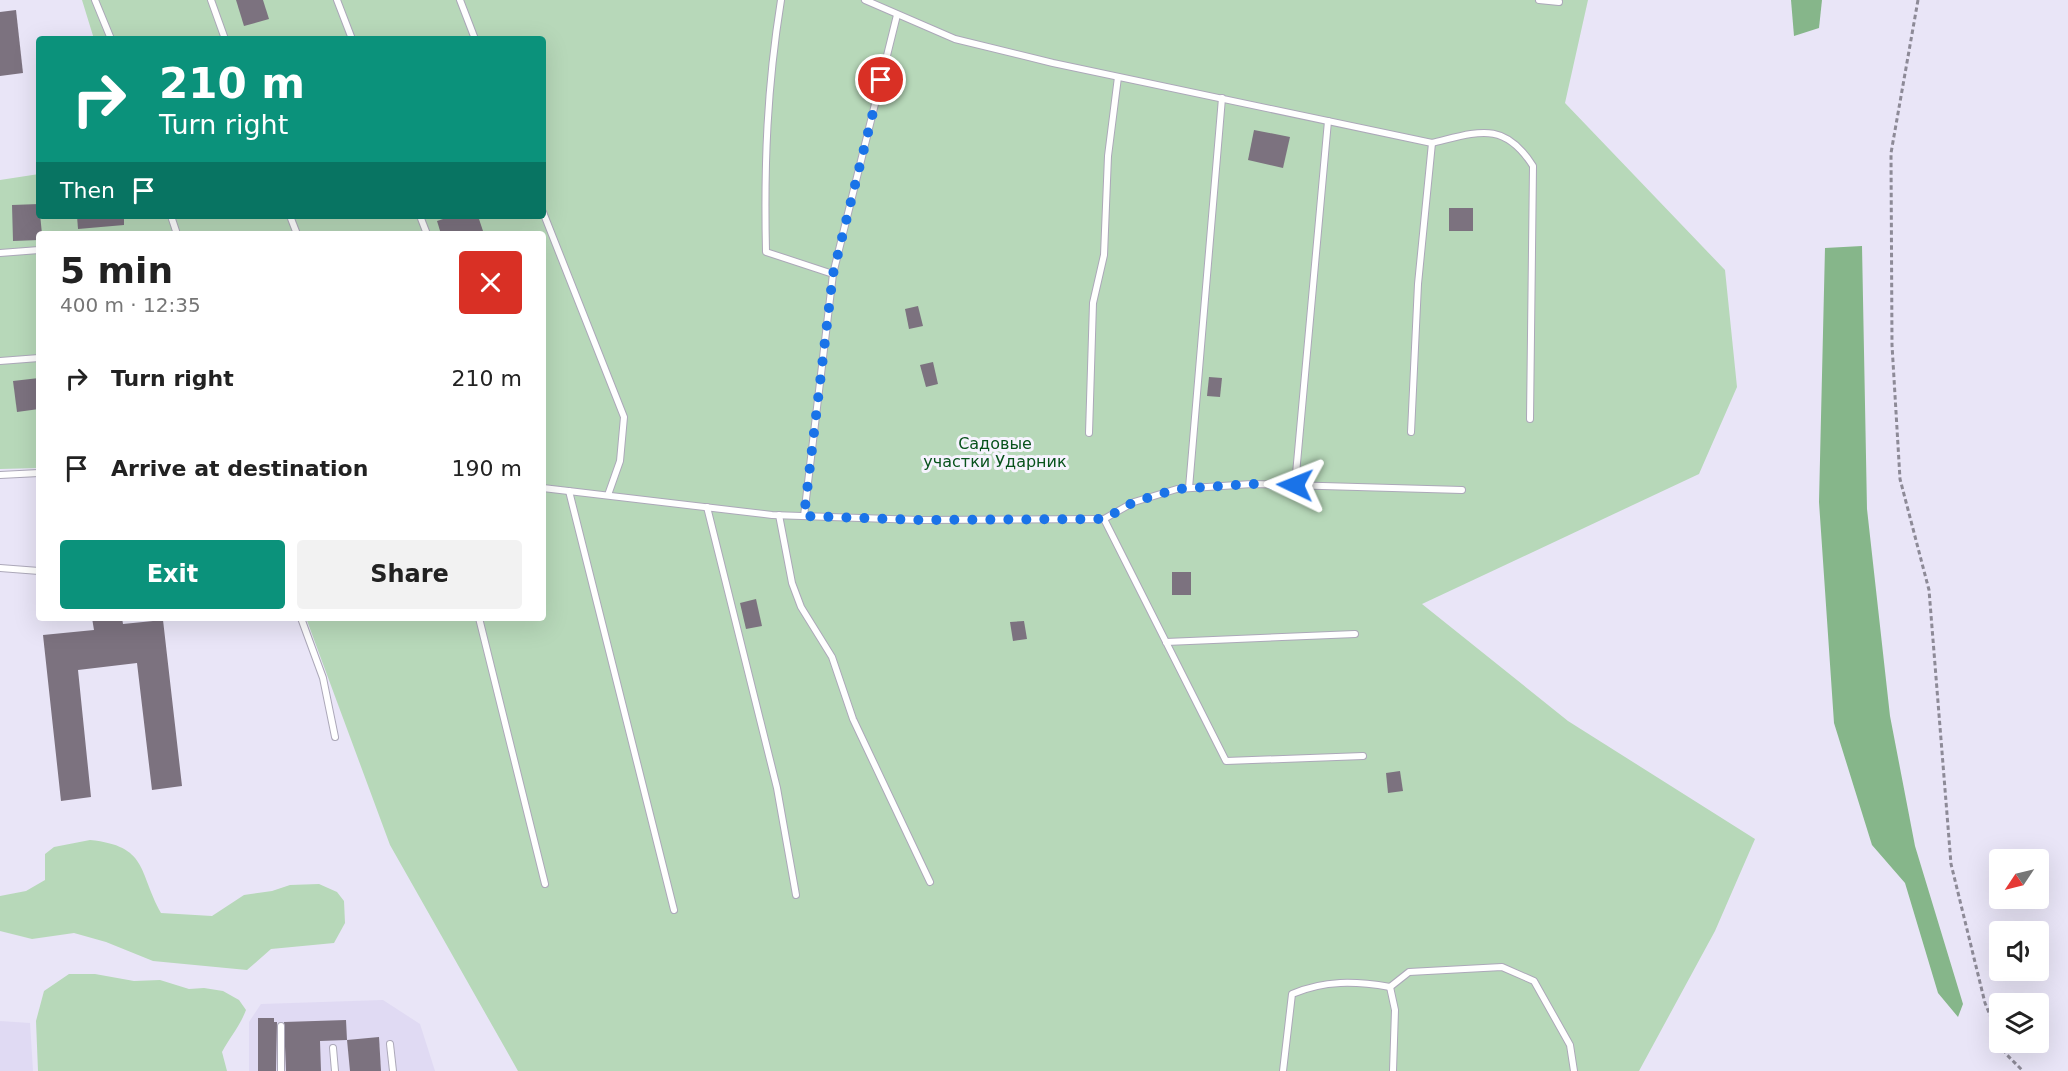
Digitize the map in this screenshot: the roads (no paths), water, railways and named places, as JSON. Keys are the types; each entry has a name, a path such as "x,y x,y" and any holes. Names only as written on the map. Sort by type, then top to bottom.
{"lane":[{"path":"95,0 110,36"},
{"path":"211,0 224,36"},
{"path":"337,0 351,36"},
{"path":"460,0 474,36"},
{"path":"781,0 770,71 764,164 766,252 833,274"},
{"path":"865,0 955,39 1118,77 1431,143 1462,135 1498,132 1521,147 1533,166 1530,419"},
{"path":"1539,0 1559,2"},
{"path":"804,516 833,274 897,15"},
{"path":"1089,433 1093,303 1104,255 1108,156 1118,77"},
{"path":"1189,488 1222,98"},
{"path":"1295,485 1328,121"},
{"path":"1411,432 1418,284 1431,143"},
{"path":"546,219 624,417 620,461 608,495"},
{"path":"0,253 36,250"},
{"path":"0,361 36,358"},
{"path":"0,475 36,473"},
{"path":"546,488 779,515 919,520 1104,519 1134,502 1189,488 1252,484 1462,490"},
{"path":"569,491 674,910"},
{"path":"707,507 777,788 796,895"},
{"path":"779,515 792,583 801,607 832,657 853,719 930,882"},
{"path":"1104,519 1226,761 1363,756"},
{"path":"0,568 36,571"},
{"path":"302,621 323,678 335,737"},
{"path":"480,621 545,884"},
{"path":"1166,642 1355,634"},
{"path":"1283,1071 1292,994 1316,984 1366,983 1390,987 1409,972 1502,967 1534,981 1558,1019 1570,1045 1574,1071"},
{"path":"1390,987 1395,1010 1393,1071"},
{"path":"281,1026 281,1071"},
{"path":"390,1044 393,1071"},
{"path":"333,1048 335,1071"}],"park label":[{"name":"Садовые участки Ударник","path":"995,452"}]}
